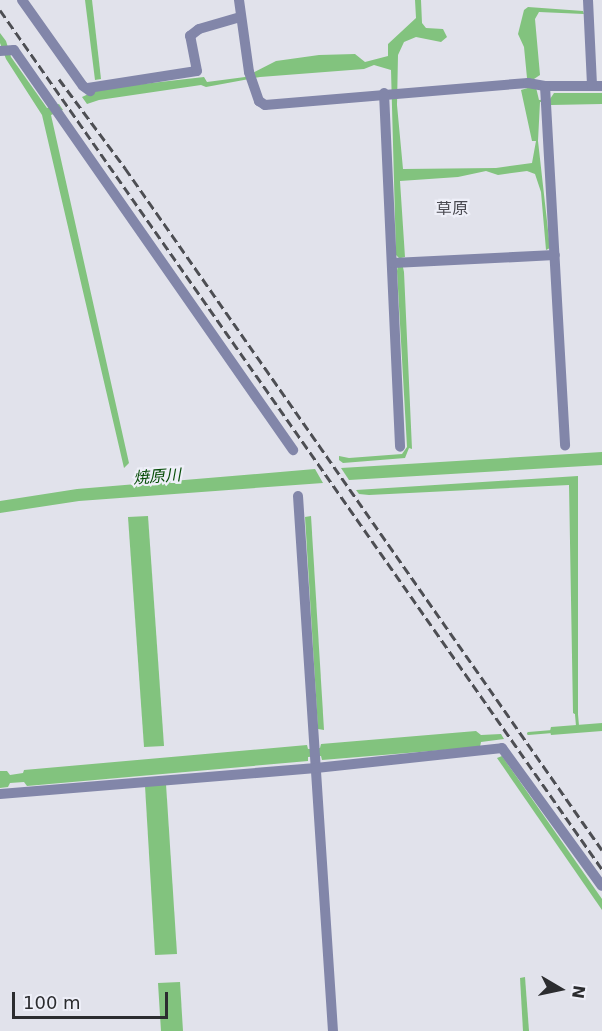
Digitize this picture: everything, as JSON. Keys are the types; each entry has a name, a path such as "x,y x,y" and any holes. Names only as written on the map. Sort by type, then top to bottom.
{"street":[{"path":"22,0 83,86 89,89 197,72 190,36 199,29 240,17"},
{"path":"239,0 250,77 259,101 265,105 384,93 401,95 597,86 588,0"},
{"path":"4,51 14,50 293,450"},
{"path":"540,90 555,255 565,445"},
{"path":"384,93 400,447"},
{"path":"393,263 555,255"},
{"path":"298,496 333,1031"},
{"path":"0,794 502,748 602,886"}],"shaded area":[{"path":"85,0 92,0 101,79 95,80"},
{"path":"415,0 421,0 422,23 426,28 443,29 447,37 441,42 416,37 404,42 398,55 397,105 403,169 496,168 532,163 536,141 532,141 521,90 531,87 530,78 527,78 524,47 518,34 524,10 528,7 583,11 584,14 539,12 535,19 540,75 534,79 539,100 550,99 554,93 602,93 602,104 551,105 550,102 540,102 538,141 550,248 546,250 541,192 535,174 527,171 498,175 486,171 458,177 400,181 405,257 401,258 404,272 412,449 409,448 405,458 343,463 339,460 339,456 349,458 402,454 407,447 397,271 399,258 396,255 391,70 374,65 364,69 260,77 206,87 201,85 99,100 87,104 82,97 99,89 204,77 207,82 245,77 276,61 319,55 355,54 365,62 388,56 388,44 416,18"},
{"path":"0,33 6,41 11,57 47,108 59,104 63,110 51,115 129,463 124,468 42,115 6,59 0,43"},
{"path":"602,452 602,465 349,480 341,468"},
{"path":"315,469 323,483 79,501 0,513 0,501 77,489"},
{"path":"578,476 578,716 573,713 569,485 369,495 359,494 356,490"},
{"path":"148,516 164,746 144,747 128,517"},
{"path":"311,516 324,730 318,729 305,517"},
{"path":"602,723 602,731 551,735 550,731 551,727"},
{"path":"476,731 481,735 501,734 504,739 481,742 480,747 322,760 321,756 308,757 308,761 27,786 24,782 10,783 8,787 0,788 0,771 7,771 10,775 23,773 24,770 307,745 308,749 320,748 321,744"},
{"path":"502,756 602,899 602,910 497,758"},
{"path":"166,784 177,954 155,955 145,786"},
{"path":"525,977 529,1031 523,1031 520,978"},
{"path":"180,982 183,1031 161,1031 158,983"}],"waterway":[{"path":"576,714 577,725"},
{"path":"528,733 552,731"}],"railway":[{"path":"0,10 602,869"},
{"path":"59,79 125,168 602,850"}],"district":[{"name":"草原","path":"452,209"}],"water label":[{"name":"焼原川","path":"157,477"}]}
